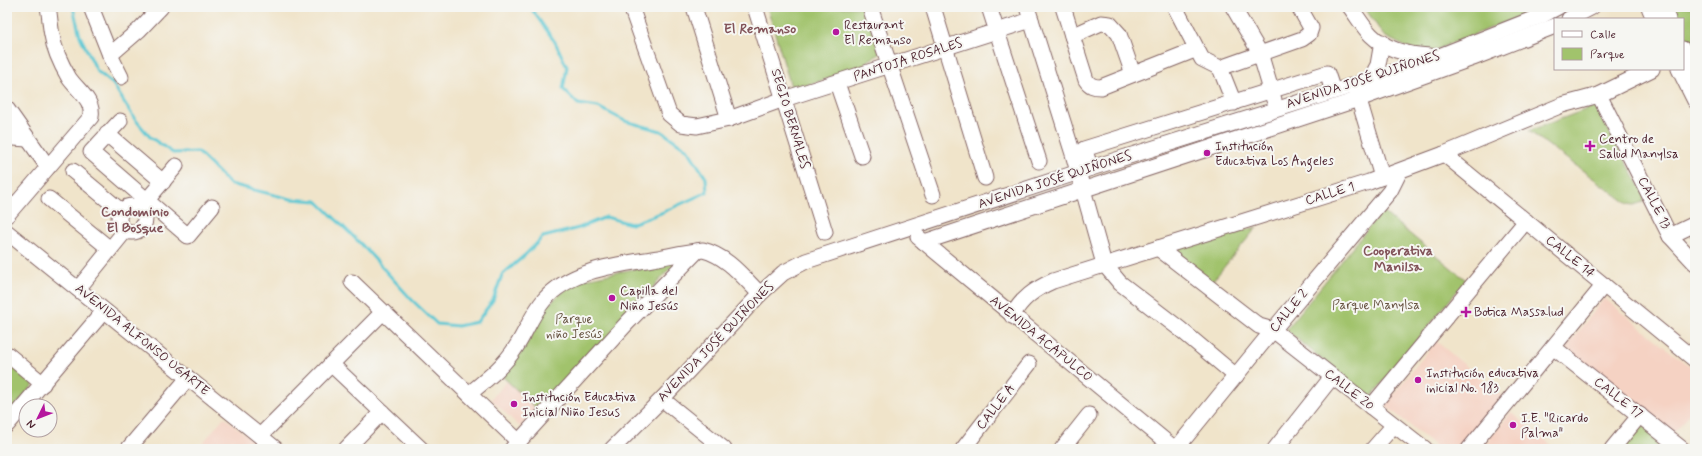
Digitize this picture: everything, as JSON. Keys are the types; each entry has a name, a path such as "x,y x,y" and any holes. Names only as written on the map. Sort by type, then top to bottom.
{"street":[{"path":"7,215 91,117 92,110 89,103 70,78 60,60 52,36 48,7"},
{"path":"91,7 110,55 121,77"},
{"path":"110,55 139,30 162,7"},
{"name":"PANTOJA ROSALES","path":"631,7 669,114 680,124 697,126 729,119 784,99 997,31 1029,14"},
{"path":"694,7 729,119"},
{"name":"SEGIO BERNALES","path":"756,7 825,232"},
{"path":"870,7 933,195"},
{"path":"933,7 985,178"},
{"path":"989,7 1039,161"},
{"path":"1063,7 1086,80 1089,84 1096,87 1101,87 1197,49"},
{"path":"1175,7 1202,59 1220,68 1234,103"},
{"path":"1233,7 1260,53 1277,109"},
{"path":"1220,68 1302,39 1309,34 1311,28 1299,7"},
{"path":"1350,7 1372,36 1382,42 1414,56 1436,57"},
{"path":"1359,7 1400,69"},
{"name":"AVENIDA JOSÉ QUIÑONES","path":"612,449 662,399 760,294 783,273 806,261 1085,170 1370,80 1436,57 1543,15 1558,7"},
{"path":"1571,18 1592,7"},
{"path":"1649,7 1654,18"},
{"path":"1662,7 1668,18"},
{"path":"1029,14 1085,170"},
{"path":"1072,36 1101,23 1110,24 1119,34 1133,74"},
{"path":"924,242 1359,99 1473,58 1554,26"},
{"path":"1370,80 1378,65 1382,42"},
{"path":"1684,51 1695,74"},
{"name":"CALLE 1","path":"1012,316 1018,304 1029,293 1053,280 1400,171 1562,105 1599,94 1650,70"},
{"path":"1680,70 1695,101"},
{"path":"1236,376 1180,329 1120,283 1104,264 1083,190 1085,170 1084,149 1328,73 1333,91"},
{"path":"837,83 862,156"},
{"path":"1354,84 1359,99 1376,179 1379,205"},
{"name":"CALLE 13","path":"1599,94 1670,236 1695,263"},
{"path":"1220,107 1224,126"},
{"path":"7,109 48,167"},
{"path":"120,120 91,152 144,204 188,236 212,207"},
{"path":"107,134 163,182"},
{"path":"7,135 14,138 27,139"},
{"name":"CALLE 14","path":"1444,154 1695,360"},
{"path":"144,204 146,220 142,228 134,232 125,231 119,220 121,212 128,206 144,204 176,166"},
{"path":"73,171 121,212"},
{"name":"CALLE 2","path":"1176,449 1273,330 1379,205 1390,191 1400,171"},
{"path":"49,198 110,249"},
{"path":"1371,407 1526,221"},
{"path":"1670,236 1695,224"},
{"name":"AVENIDA ACAPULCO","path":"908,228 1012,316 1176,449"},
{"path":"78,289 125,231"},
{"name":"AVENIDA ALFONSO UGARTE","path":"7,232 276,449"},
{"name":"CALLE 20","path":"1158,248 1259,326 1273,330 1425,449"},
{"path":"469,394 497,371 508,359 536,310 544,299 555,289 573,279 608,266 703,250 714,253 723,258 760,294"},
{"path":"352,282 469,394 515,445 628,322 697,251"},
{"path":"1469,449 1604,285"},
{"path":"7,425 104,311"},
{"path":"260,436 383,312"},
{"name":"CALLE 17","path":"1553,347 1682,449"},
{"path":"7,354 43,384"},
{"path":"331,364 421,449"},
{"name":"CALLE A","path":"963,449 1029,364"},
{"path":"1275,449 1332,377"},
{"path":"128,449 188,378"},
{"path":"662,399 724,449"},
{"path":"346,449 382,412"},
{"path":"1062,449 1089,415"},
{"path":"1612,449 1640,415"},
{"path":"1373,449 1394,424"}],"shaded area":[{"path":"1604,298 1695,371 1695,407 1674,433 1566,348"},
{"path":"1436,341 1503,397 1460,449 1439,449 1385,405"},
{"name":"Institución Educativa Inicial Niño Jesus","path":"507,381 537,409 520,427 491,399"},
{"name":"I.E. \"Ricardo Palma\"","path":"1511,412 1556,449 1483,449 1490,440 1489,439"},
{"path":"224,417 264,449 198,449"}],"green space":[{"path":"767,7 865,7 880,54 869,60 863,67 792,90"},
{"path":"1364,7 1527,7 1526,14 1430,52 1414,51 1384,36"},
{"path":"1669,7 1695,7 1695,59 1684,36 1684,18 1674,18"},
{"path":"1595,106 1645,195 1643,202 1634,205 1628,204 1529,131"},
{"name":"Parque Manylsa","path":"1382,211 1466,280 1370,398 1286,330"},
{"path":"1257,227 1211,283 1168,250"},
{"name":"Parque niño Jesús","path":"672,261 675,263 540,412 503,377 531,337 544,308 576,281"},
{"path":"7,361 35,383 22,398 18,398 18,403 7,416"},
{"path":"1642,424 1672,449 1622,449"}],"waterway":[{"path":"73,7 80,36 97,71 113,84 134,118 150,137 173,153 198,152 230,184 291,199 317,201 361,244 412,300 437,324 458,326 477,322 493,300 502,275 543,237 579,228 606,217 631,224 661,213 707,192 706,178 688,150 661,131 625,121 598,107 578,104 563,89 567,67 555,42 530,7"}],"place":[{"name":"Restaurant El Remanso","path":"836,32"},
{"name":"Centro de Salud Manylsa","path":"1590,146"},
{"name":"Institución Educativa Los Angeles","path":"1207,153"},
{"name":"Capilla del Niño Jesús","path":"612,298"},
{"name":"Botica Massalud","path":"1466,312"},
{"name":"Institución educativa inicial No. 183","path":"1418,380"},
{"name":"Institución Educativa Inicial Niño Jesus","path":"514,404"},
{"name":"I.E. \"Ricardo Palma\"","path":"1513,425"}],"district":[{"name":"El Remanso","path":"760,29"},
{"name":"Condominio El Bosque","path":"135,220"},
{"name":"Cooperativa Manilsa","path":"1398,260"}]}
